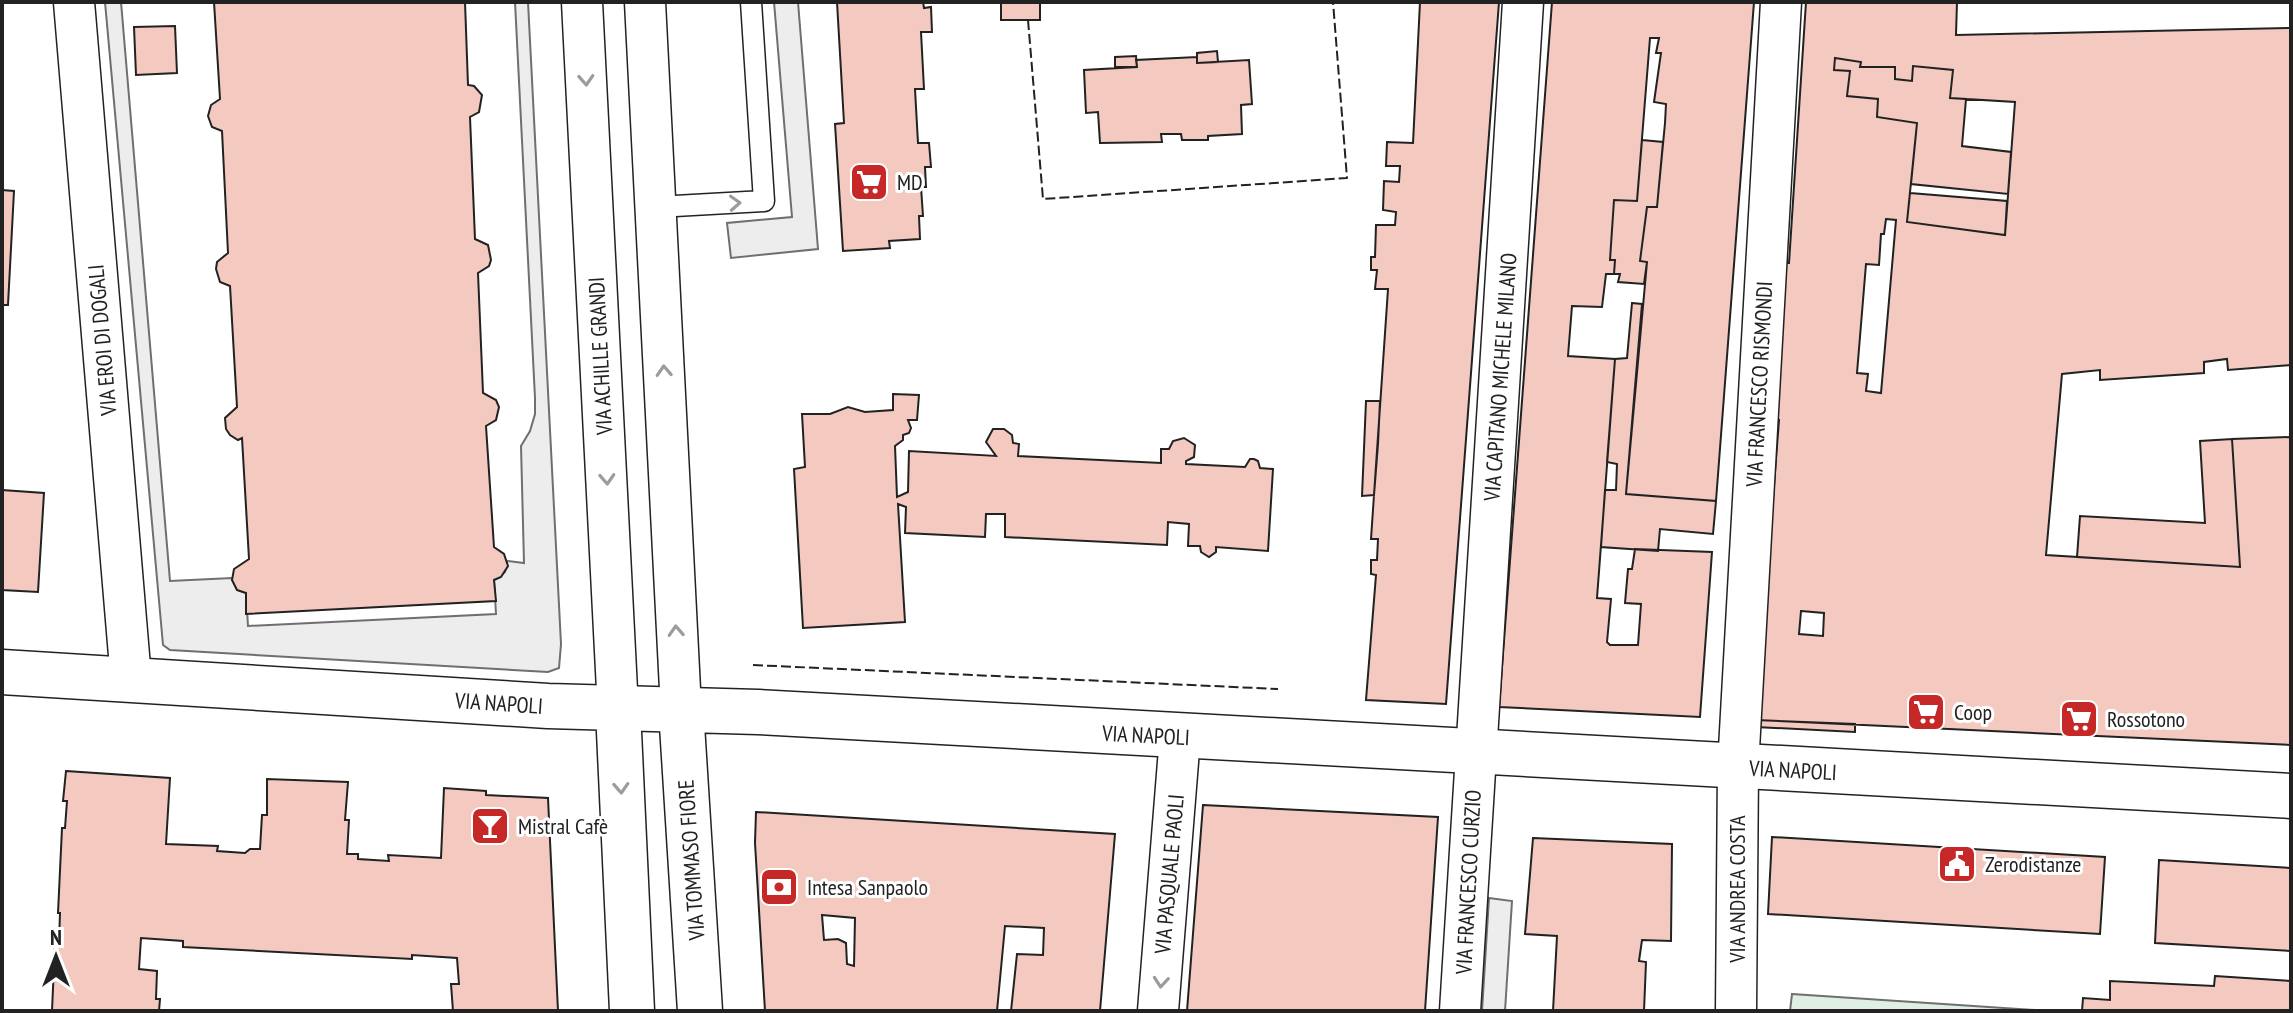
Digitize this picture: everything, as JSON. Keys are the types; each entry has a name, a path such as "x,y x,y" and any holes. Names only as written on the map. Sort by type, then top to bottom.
{"main road":[{"name":"VIA NAPOLI","path":"2,672 618,710 681,709 2291,796"},
{"name":"VIA TOMMASO FIORE","path":"681,709 700,1011"},
{"path":"618,710 632,1011"},
{"path":"626,877 642,857 658,852 676,855 693,876"}],"street":[{"name":"VIA EROI DI DOGALI","path":"74,2 131,679"},
{"name":"VIA ACHILLE GRANDI","path":"582,2 618,710"},
{"path":"645,2 681,709"},
{"name":"VIA CAPITANO MICHELE MILANO","path":"1476,753 1523,2"},
{"name":"VIA FRANCESCO RISMONDI","path":"1738,767 1781,2"},
{"name":"VIA PASQUALE PAOLI","path":"1158,1011 1180,737"},
{"name":"VIA FRANCESCO CURZIO","path":"1460,1011 1476,753"},
{"name":"VIA ANDREA COSTA","path":"1736,1011 1738,767"}],"lane":[{"path":"657,207 764,201 751,2"}],"green space":[{"path":"1792,994 2050,1011 1790,1011"}],"shaded area":[{"path":"105,2 121,2 170,581 232,578 237,590 246,593 248,626 496,614 494,580 505,572 507,561 524,563 521,446 535,414 535,398 515,2 528,2 561,644 559,668 548,672 170,650 163,645"},
{"path":"774,2 798,2 818,249 731,258 727,223 792,217"},
{"path":"1489,898 1512,901 1505,1011 1482,1011"}],"building":[{"path":"214,2 465,2 468,85 474,86 482,95 479,112 470,117 475,239 488,245 491,260 489,266 478,273 483,393 496,400 499,407 496,420 486,426 494,547 504,554 508,566 501,577 494,580 496,601 246,614 246,593 237,590 232,580 234,569 249,559 242,438 238,440 230,435 225,418 237,407 230,286 220,282 216,269 217,262 228,253 222,131 212,127 208,116 211,105 220,99"},
{"path":"837,2 923,2 924,8 931,7 932,32 921,32 924,89 915,89 918,143 929,143 931,167 925,167 926,187 921,187 923,216 919,216 920,239 889,241 890,248 843,251 835,124 844,123"},
{"path":"1001,2 1040,2 1040,20 1001,20"},
{"path":"1420,2 1499,2 1446,704 1366,700 1376,575 1371,574 1371,560 1377,560 1378,539 1371,539 1388,289 1375,289 1377,270 1371,270 1371,257 1375,257 1376,225 1395,225 1396,212 1383,210 1384,181 1399,182 1400,166 1386,166 1387,142 1413,143"},
{"path":"1552,2 1754,2 1716,501 1626,494 1647,262 1640,261 1647,207 1657,207 1665,123 1666,104 1654,102 1661,53 1656,53 1659,38 1650,38 1637,201 1614,200 1610,260 1615,260 1614,274 1606,274 1602,307 1572,306 1568,356 1615,359 1597,598 1611,599 1607,642 1610,645 1638,645 1641,604 1625,603 1628,569 1632,569 1635,549 1712,552 1700,717 1499,707"},
{"path":"1806,2 1957,2 1956,35 2291,28 2291,365 2228,370 2227,359 2204,362 2204,373 2100,380 2100,370 2062,374 2046,555 2240,567 2232,439 2291,437 2291,745 1756,720 1779,420 1776,420 1778,365 1786,263 1789,263","holes":["1835,58 1861,62 1860,67 1895,67 1895,79 1912,81 1913,66 1953,70 1950,98 2015,102 2005,235 1907,222 1917,123 1877,117 1878,99 1847,96 1850,71 1834,70","1886,219 1896,220 1881,393 1866,391 1868,374 1857,373 1866,264 1879,265 1881,234 1884,234","1801,611 1824,613 1823,636 1799,634"]},
{"path":"175,26 177,73 136,75 134,27"},
{"path":"1217,51 1218,62 1197,63 1197,53"},
{"path":"1136,56 1137,67 1115,67 1115,57"},
{"path":"1197,57 1197,63 1249,60 1252,104 1241,105 1242,134 1208,136 1208,140 1182,140 1181,134 1161,134 1162,142 1100,143 1098,112 1086,113 1084,70 1137,67 1136,60"},
{"path":"1835,58 1861,62 1860,67 1895,67 1895,79 1912,81 1913,66 1953,70 1950,98 1966,99 1962,146 2011,152 2008,194 1911,184 1917,123 1877,117 1878,99 1847,96 1850,71 1834,70"},
{"path":"1642,140 1663,142 1657,207 1647,207 1640,261 1647,262 1644,284 1618,282 1620,274 1614,274 1615,260 1610,260 1614,200 1637,201"},
{"path":"2,190 14,191 8,305 2,305"},
{"path":"1910,193 2007,201 2005,235 1907,222"},
{"path":"1632,303 1642,304 1626,494 1716,501 1713,534 1660,529 1658,551 1601,547 1605,490 1616,490 1617,464 1607,462 1615,359 1627,358"},
{"path":"893,394 919,395 917,420 908,420 909,433 903,435 903,440 895,446 897,497 908,492 909,451 996,456 986,442 993,429 1004,429 1012,435 1013,443 1019,444 1018,456 1161,463 1161,449 1169,449 1173,441 1184,438 1195,445 1194,457 1186,464 1245,467 1250,459 1254,459 1260,468 1273,469 1268,551 1216,547 1216,552 1209,557 1201,552 1200,546 1188,546 1189,524 1168,522 1167,545 1005,537 1005,514 986,514 985,537 905,533 906,507 898,504 905,622 803,628 794,469 805,467 802,414 830,414 848,407 865,412 893,410"},
{"path":"1366,401 1380,401 1374,495 1362,496"},
{"path":"2232,439 2240,567 2077,557 2080,516 2205,523 2200,441"},
{"path":"2,490 44,493 38,592 2,590"},
{"path":"1756,720 1855,724 1855,732 1756,727"},
{"path":"66,771 170,778 166,844 218,846 217,851 245,853 250,849 260,849 262,815 267,815 267,779 348,782 345,820 349,820 347,854 358,854 358,859 389,861 388,855 441,858 444,788 486,791 486,795 548,798 558,1011 453,1011 451,984 459,984 457,958 412,955 412,959 183,947 183,941 141,938 139,969 157,971 159,1011 52,1011 55,942 59,942"},
{"path":"1203,805 1438,817 1425,1011 1187,1011"},
{"path":"756,812 1115,834 1100,1011 1011,1011 1017,954 1043,955 1044,928 1005,926 997,1011 765,1011","holes":["822,915 855,918 854,966 847,964 846,943 838,939 824,940"]},
{"path":"1772,837 2105,857 2100,934 1768,914"},
{"path":"1533,838 1672,844 1671,941 1642,940 1639,961 1646,962 1644,1011 1553,1011 1557,936 1525,934"},
{"path":"2159,860 2291,868 2291,951 2155,943"},
{"path":"2215,976 2291,981 2291,1011 2082,1011 2083,998 2110,1000 2110,981 2214,986"}],"fence":[{"path":"1028,20 1043,199 1347,178 1333,2"},
{"path":"753,665 1278,689"}],"place":[{"name":"MD","path":"869,182"},
{"name":"Coop","path":"1926,712"},
{"name":"Rossotono","path":"2079,719"},
{"name":"Mistral Cafè","path":"490,826"},
{"name":"Zerodistanze","path":"1957,864"},
{"name":"Intesa Sanpaolo","path":"779,887"}]}
